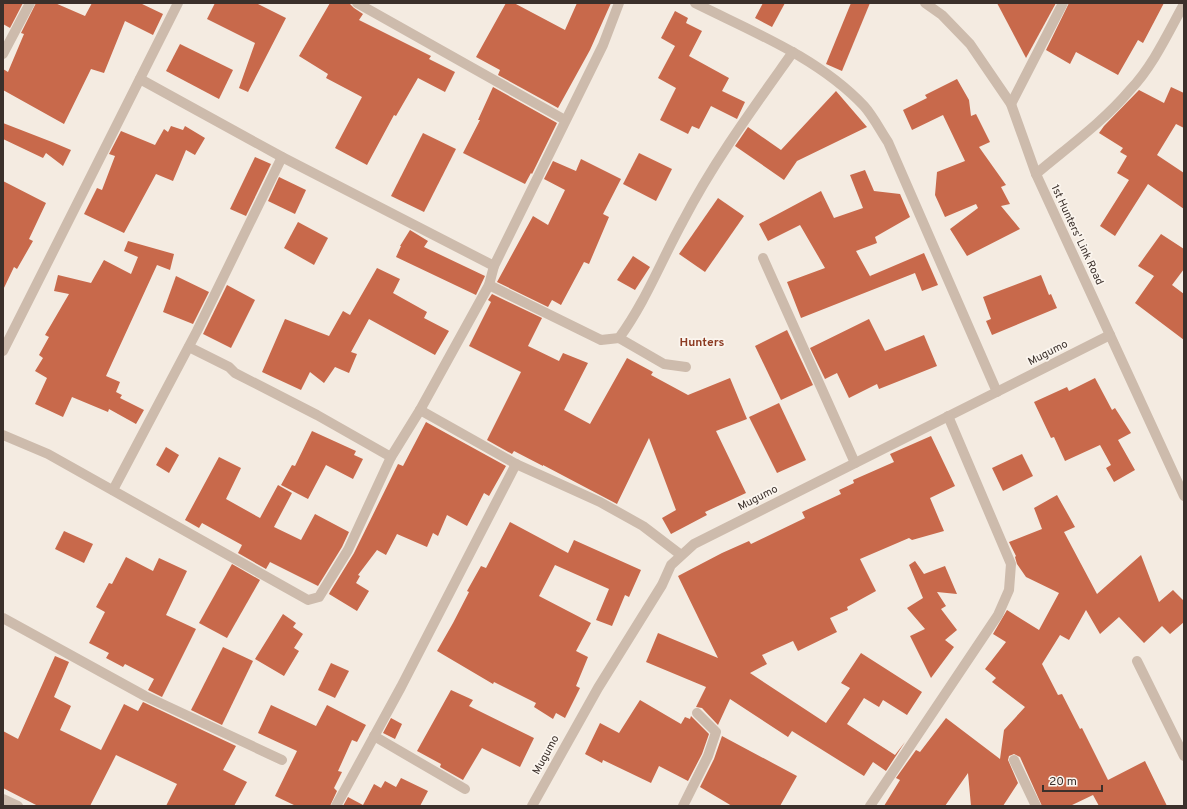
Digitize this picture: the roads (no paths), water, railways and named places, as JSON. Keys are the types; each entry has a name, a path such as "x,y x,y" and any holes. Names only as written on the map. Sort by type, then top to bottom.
{"street":[{"path":"3,54 30,3"},
{"path":"3,351 178,3"},
{"path":"357,3 565,120"},
{"path":"3,435 48,454 308,600 319,597 348,550 391,457 420,410 489,285 494,266 603,45 619,3"},
{"path":"695,3 793,52 836,80 865,107 888,142 997,392"},
{"name":"1st Hunters' Link Road","path":"925,3 942,15 970,44 1011,104 1036,174 1184,496"},
{"path":"1011,104 1063,3"},
{"path":"1036,174 1096,123 1131,90 1155,55 1184,4"},
{"path":"619,338 654,277 683,220 724,151 793,52"},
{"path":"140,79 282,157 494,266"},
{"path":"113,490 188,348 282,157"},
{"path":"763,258 855,463"},
{"path":"489,285 601,340 619,338 664,364 686,367"},
{"name":"Mugumo","path":"532,806 598,688 662,585 671,565 694,544 1110,335"},
{"path":"188,348 229,367 235,373 317,415 391,457"},
{"path":"420,410 516,464 600,502 642,526 681,555"},
{"path":"870,806 998,615 1009,590 1011,564 948,416"},
{"path":"336,806 516,464"},
{"path":"3,618 145,696 282,760"},
{"path":"1137,661 1184,756"},
{"path":"683,806 708,756 716,732 697,713"},
{"path":"374,736 466,789"},
{"path":"1014,760 1036,806"},
{"path":"3,799 18,806"}],"district":[{"name":"Hunters","path":"702,343"}]}
